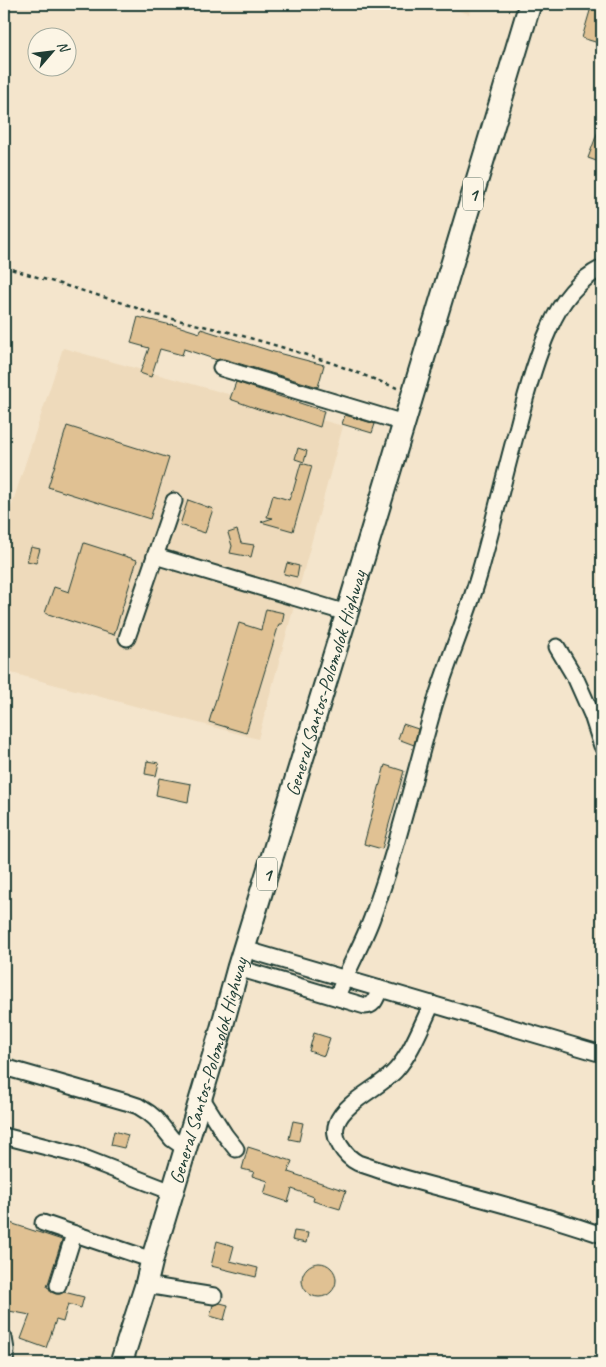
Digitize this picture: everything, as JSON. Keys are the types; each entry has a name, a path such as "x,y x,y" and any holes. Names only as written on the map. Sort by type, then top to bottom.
{"highway":[{"name":"General Santos-Polomolok Highway","path":"121,1363 146,1285 241,959 530,4"}],"street":[{"path":"337,998 344,978 367,931 382,888 421,757 434,706 478,578 536,361 549,329 568,293 580,282 602,268"},
{"path":"221,368 404,423"},
{"path":"128,638 174,501"},
{"path":"155,556 347,613"},
{"path":"557,647 584,696 602,746"},
{"path":"241,959 283,982 365,1006 374,1002 380,988"},
{"path":"241,959 289,962 602,1054"},
{"path":"283,982 289,962"},
{"path":"312,990 318,970"},
{"path":"432,1004 406,1057 395,1071 339,1117 335,1125 336,1137 341,1147 348,1156 358,1162 387,1173 501,1203 602,1235"},
{"path":"4,1067 138,1106 149,1112 172,1139 185,1148"},
{"path":"201,1097 236,1149"},
{"path":"4,1136 74,1154 172,1192"},
{"path":"44,1223 152,1260"},
{"path":"58,1285 74,1234"},
{"path":"146,1285 214,1296"},
{"path":"4,1338 6,1350 5,1363"}],"path":[{"path":"4,267 123,303 156,315 229,332 332,363 413,394"}],"shaded area":[{"path":"436,4 472,4 469,14"},
{"path":"63,348 343,426 258,739 4,671 4,529"}],"building":[{"path":"592,4 602,4 602,44 582,38"},
{"path":"602,123 602,163 588,158"},
{"path":"138,317 200,333 201,329 274,352 324,365 318,387 224,359 217,360 184,349 182,355 160,349 151,377 140,373 149,348 131,343"},
{"path":"236,382 324,411 320,427 230,399"},
{"path":"345,415 375,424 372,433 342,424"},
{"path":"67,426 169,458 150,519 48,487"},
{"path":"298,448 307,451 304,462 295,459"},
{"path":"301,463 312,466 293,531 261,522 273,518 267,517 273,495 289,500"},
{"path":"188,500 213,509 205,533 180,525"},
{"path":"237,530 241,543 254,545 251,557 230,553 232,546 228,533"},
{"path":"84,543 137,560 114,635 45,613 54,587 69,592"},
{"path":"31,547 40,549 36,563 27,561"},
{"path":"287,563 299,566 297,577 284,574"},
{"path":"266,609 284,613 246,733 209,722 239,623 261,630"},
{"path":"403,724 418,729 414,745 398,739"},
{"path":"147,761 159,763 156,776 145,774"},
{"path":"385,765 404,771 382,849 364,844"},
{"path":"159,778 191,784 188,802 156,795"},
{"path":"314,1033 330,1038 324,1056 309,1051"},
{"path":"293,1121 303,1123 299,1141 289,1139"},
{"path":"114,1131 128,1135 124,1148 111,1145"},
{"path":"248,1147 292,1161 288,1172 346,1191 340,1209 313,1201 314,1197 292,1189 288,1202 264,1194 268,1181 252,1176 254,1172 242,1169"},
{"path":"4,1221 62,1240 47,1287 56,1294 64,1292 84,1297 81,1308 68,1304 63,1322 56,1320 46,1348 21,1339 30,1315 4,1310"},
{"path":"294,1231 308,1233 306,1243 292,1240"},
{"path":"217,1241 234,1246 230,1261 258,1268 256,1277 211,1266"},
{"path":"319,1263 331,1268 336,1280 331,1292 319,1297 307,1292 302,1280 307,1268"},
{"path":"220,1303 228,1305 224,1320 210,1316 213,1305"}]}
